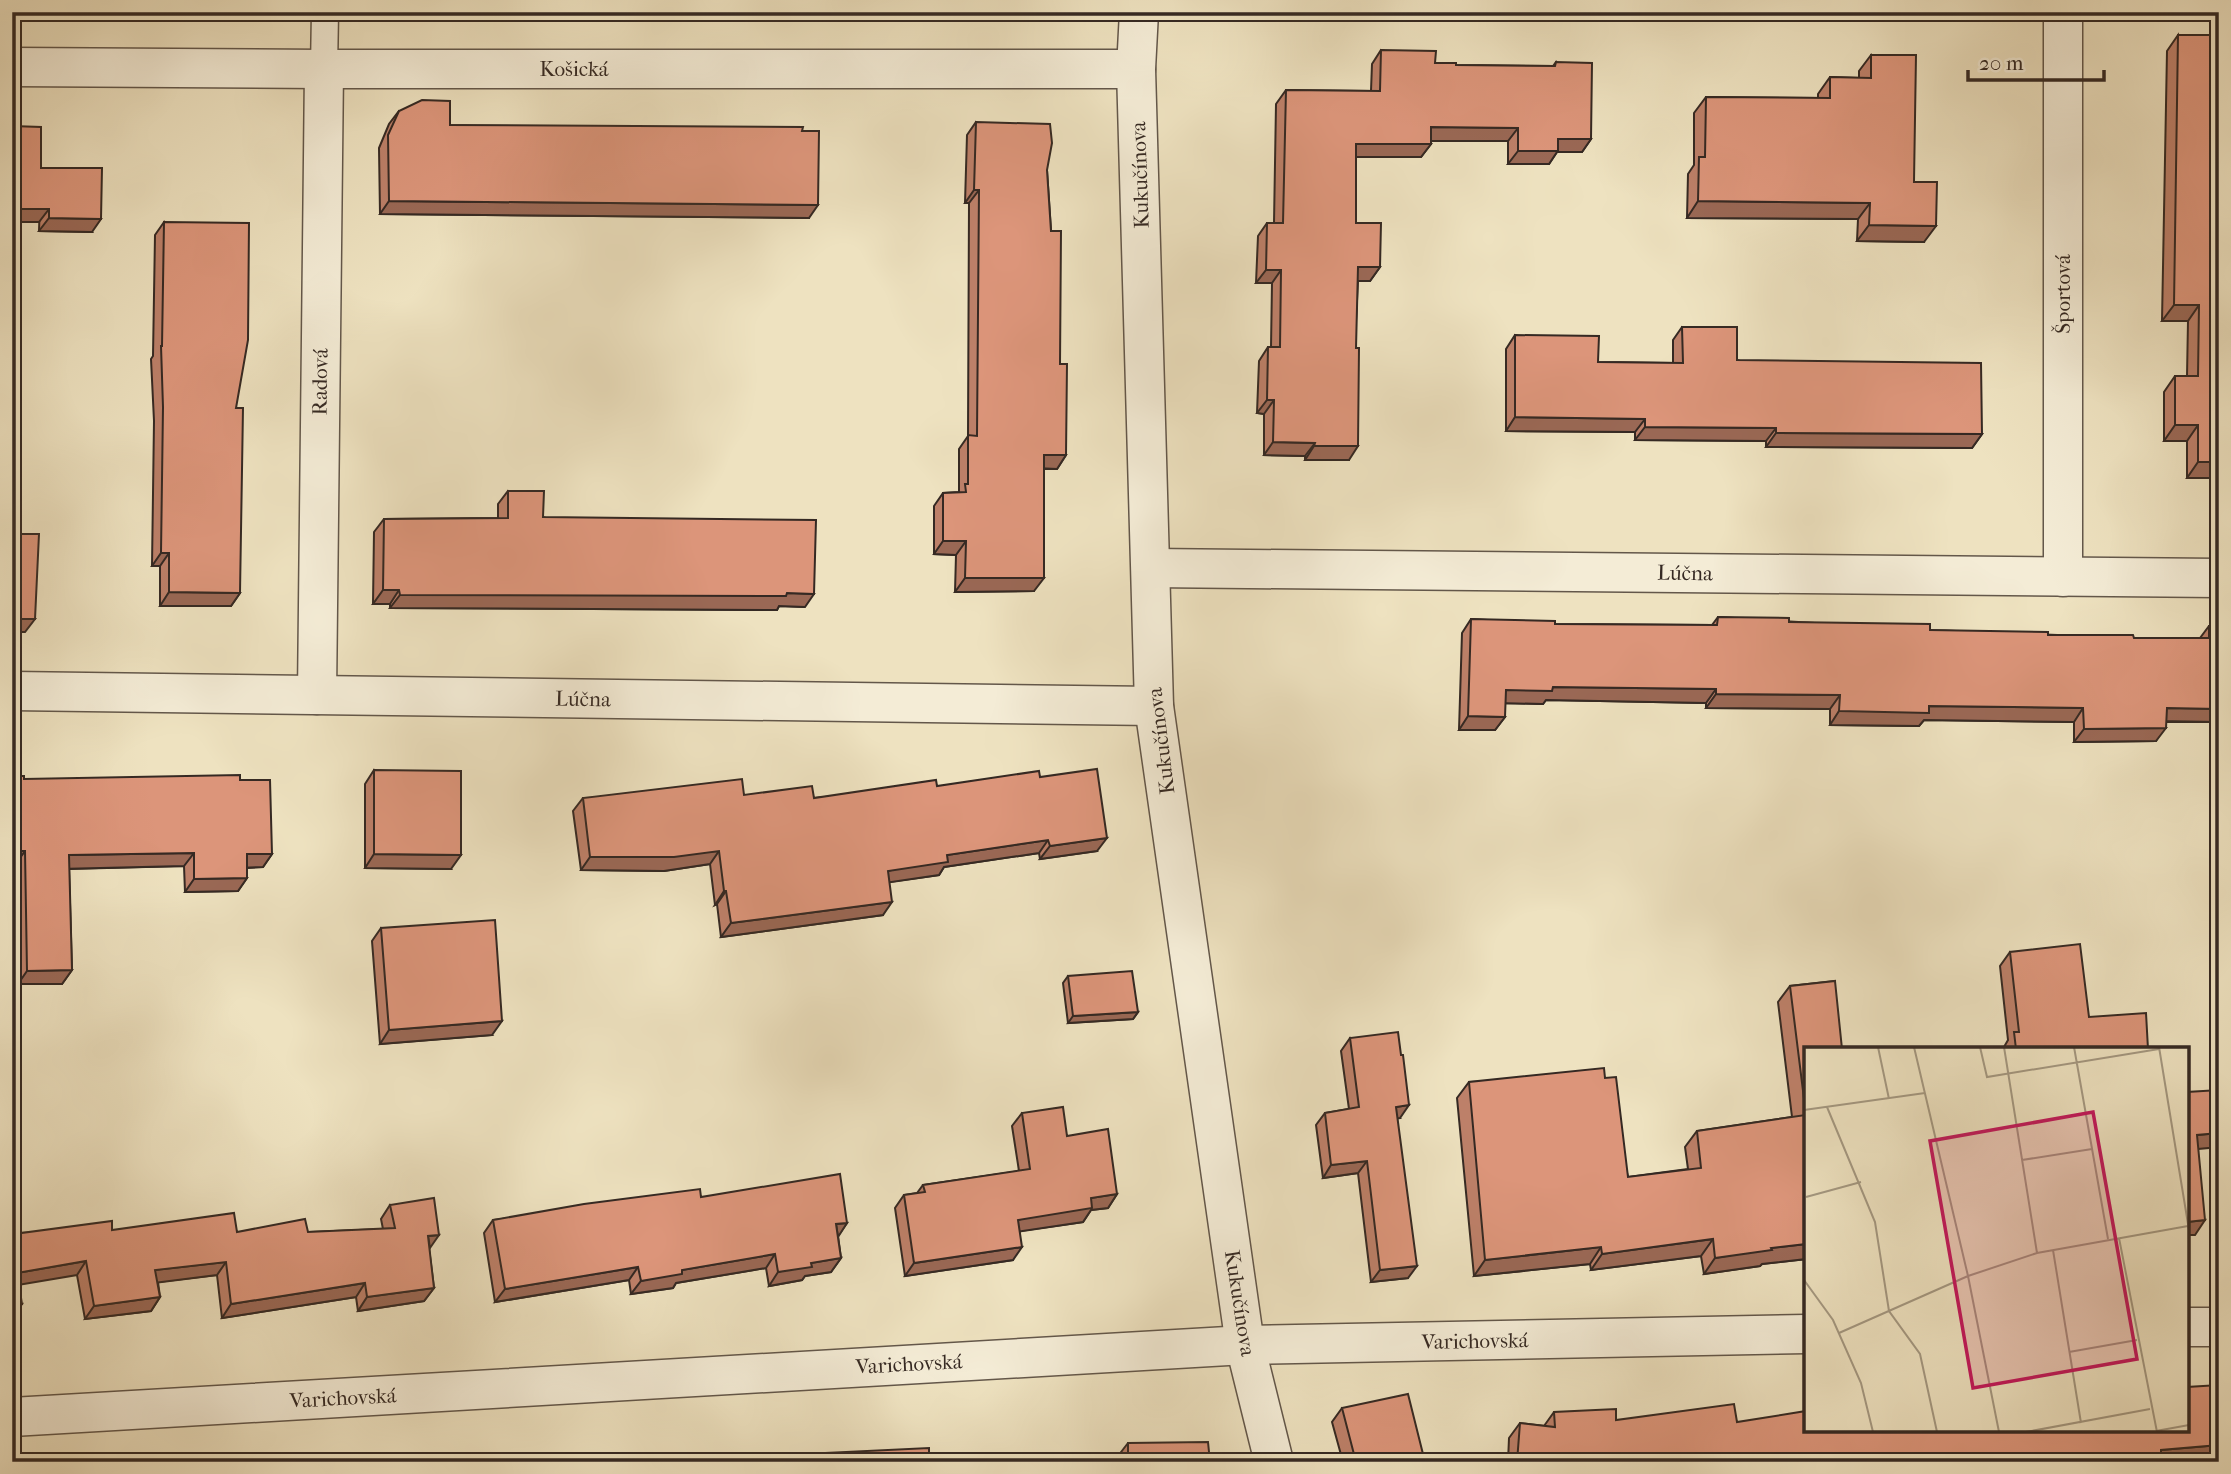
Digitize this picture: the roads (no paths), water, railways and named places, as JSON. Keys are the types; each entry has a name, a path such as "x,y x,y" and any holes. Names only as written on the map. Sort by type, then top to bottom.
{"street":[{"name":"Kukučínova","path":"1139,12 1136,69 1154,706 1245,1345 1274,1462"},
{"name":"Športová","path":"2063,12 2063,576"},
{"name":"Košická","path":"12,67 1136,69"},
{"name":"Radová","path":"317,695 324,69"},
{"name":"Lúčna","path":"1151,568 2219,578"},
{"name":"Lúčna","path":"12,691 1154,706"},
{"path":"2189,1327 2219,1327"},
{"name":"Varichovská","path":"12,1417 1245,1345 1804,1334"}],"lane":[{"path":"324,69 325,12"}]}
